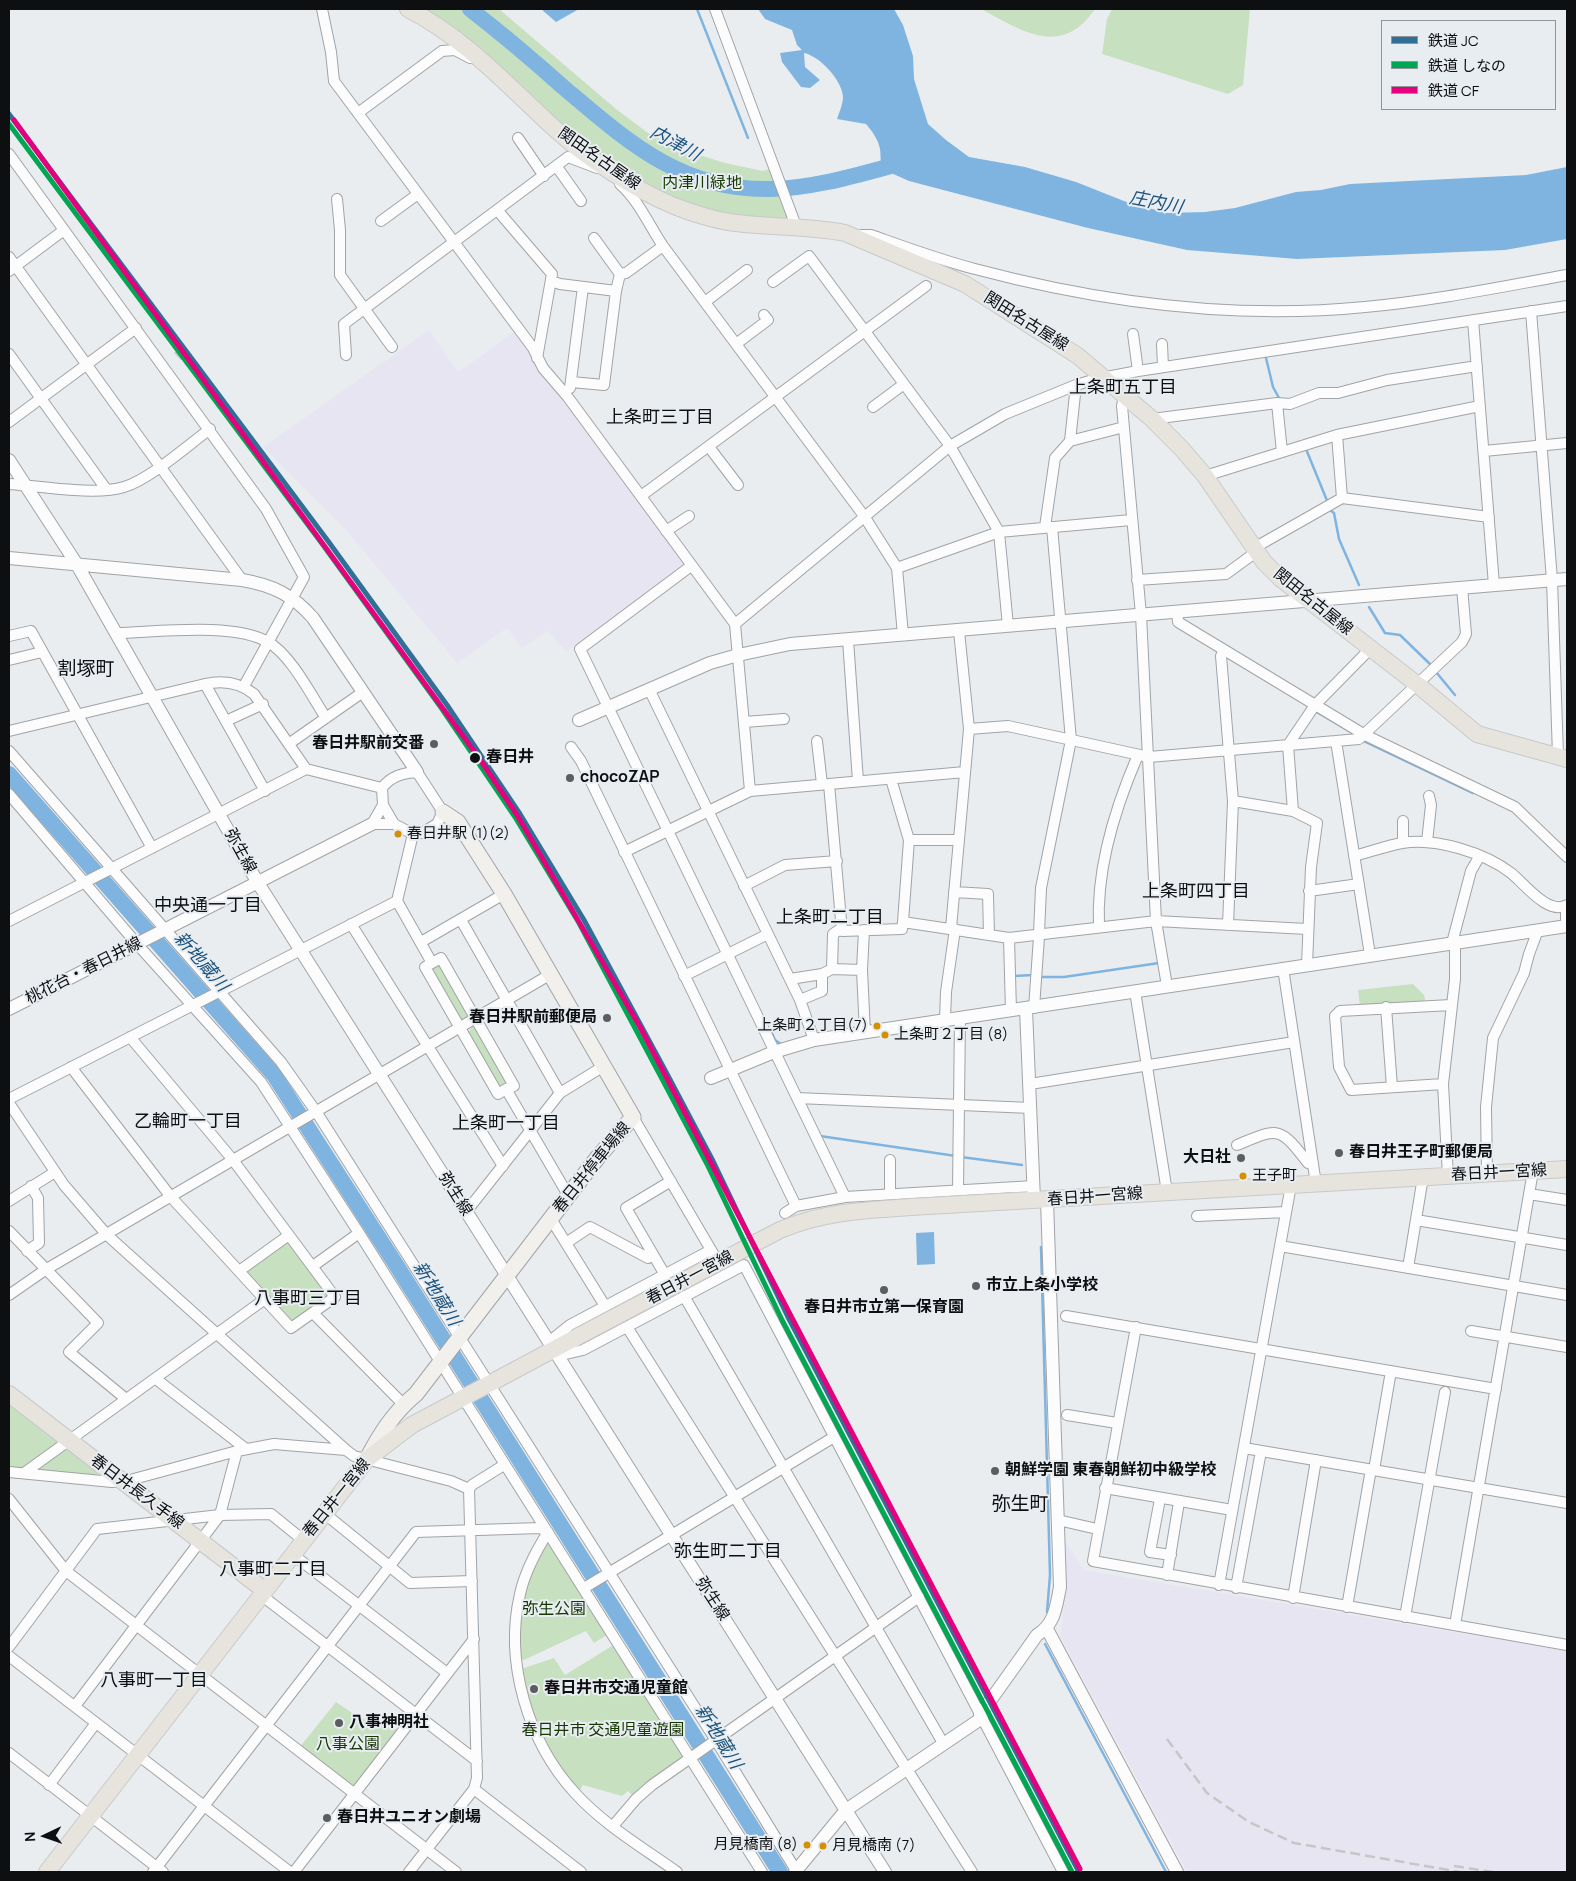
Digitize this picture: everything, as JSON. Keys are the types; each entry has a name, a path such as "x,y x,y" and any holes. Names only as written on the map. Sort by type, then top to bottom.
{"main road":[{"name":"関田名古屋線","path":"408,9 453,36 495,72 555,129 614,172 657,197 707,217 731,223 796,226 845,233 965,284 1078,356 1152,419 1205,476 1255,550 1281,578 1418,685 1476,734 1563,757"},
{"name":"春日井停車場線","path":"367,1459 380,1434 403,1404 416,1394 568,1195 638,1115 604,1066 504,894 458,822 443,812"},
{"name":"春日井一宮線","path":"48,1872 367,1459 412,1425 771,1235 805,1220 831,1214 861,1210 1015,1201 1038,1195 1167,1192 1567,1169"},
{"name":"春日井長久手線","path":"9,1394 202,1541 263,1593"}],"street":[{"path":"322,9 331,52 334,81 533,348 543,368 567,396 735,624 750,791"},
{"path":"716,9 780,178 796,226"},
{"path":"358,112 442,51 455,50 495,72"},
{"path":"518,138 544,176"},
{"path":"9,154 266,509 304,577 244,686"},
{"path":"346,355 344,324 498,212 568,157 614,172 618,182 634,197 643,217 663,246 864,516 898,568 903,635"},
{"path":"557,167 581,201"},
{"path":"381,221 418,194"},
{"path":"337,199 340,230 340,275 392,347"},
{"path":"498,212 552,274 537,358"},
{"path":"12,269 64,230"},
{"path":"845,233 871,235 973,269 1055,289 1154,305 1221,311 1364,308 1432,300 1567,275"},
{"path":"571,382 604,385 616,291 620,274 594,238"},
{"path":"620,274 626,273 663,246"},
{"path":"773,282 809,256 950,446 999,532 1008,626"},
{"path":"9,257 12,269 86,364 242,580"},
{"path":"705,302 747,270"},
{"path":"551,281 560,284 616,291"},
{"path":"641,496 926,286"},
{"path":"567,396 571,382 583,287"},
{"path":"735,624 950,446 1005,414 1076,385 1138,371 1567,306"},
{"path":"1530,311 1552,580 1563,757"},
{"path":"736,344 768,320 764,315"},
{"path":"1473,320 1494,585"},
{"path":"9,422 136,328"},
{"path":"1133,334 1138,371"},
{"path":"1162,344 1163,367"},
{"path":"9,354 106,489"},
{"path":"1152,419 1276,403 1290,404 1319,393 1338,393 1388,380 1476,366"},
{"path":"874,406 904,384"},
{"path":"9,751 109,870 281,1062 796,1872 846,1810 981,1717 1037,1635 1048,1629 1055,1612 1060,1588 1058,1520 1031,1108 1030,1008 1039,935 1041,888 1071,740 1061,622 1048,527 1056,458 1070,441 1076,385"},
{"path":"1124,396 1122,406 1141,615 1144,756 1156,921 1167,986"},
{"path":"1276,403 1282,452"},
{"path":"1205,476 1337,435 1480,406"},
{"path":"1070,441 1124,427"},
{"path":"9,484 106,489 123,488 140,480 210,430"},
{"path":"1337,435 1342,498"},
{"path":"1484,451 1567,444"},
{"path":"709,447 738,485"},
{"name":"弥生線","path":"9,460 76,563 258,883 885,1872"},
{"path":"1137,580 1226,574 1255,550 1342,498 1489,517"},
{"path":"666,531 689,516"},
{"path":"898,568 999,532 1131,520"},
{"path":"9,558 242,580 275,588 293,598 313,618 443,812 437,824 422,833 413,834 394,824 372,824"},
{"path":"692,566 580,649 845,1196"},
{"path":"579,720 710,663 790,644 1567,579"},
{"path":"969,729 1008,726 1144,756 1359,739 1366,736 1462,642 1466,634 1462,588"},
{"path":"1177,611 1178,622 1366,736 1515,807 1567,857"},
{"path":"117,633 230,630 269,642 288,661 326,718"},
{"path":"9,636 31,631 152,848"},
{"path":"945,1020 953,929 954,892 969,729 959,631"},
{"path":"848,640 858,781"},
{"path":"1293,811 1288,745 1315,705 1371,648"},
{"path":"1224,650 1221,656 1233,801 1228,925"},
{"path":"9,660 42,652"},
{"path":"9,731 217,681 244,686 263,704 306,769"},
{"path":"205,684 265,791"},
{"path":"649,689 800,1000 812,1029 814,1040"},
{"path":"290,743 363,692"},
{"path":"226,721 263,704"},
{"path":"744,722 784,719"},
{"path":"817,741 836,861 842,931 902,929 909,840 891,779"},
{"path":"1336,741 1370,955"},
{"path":"571,747 581,762 796,1206"},
{"path":"1100,927 1100,880 1125,785 1144,756"},
{"path":"9,921 306,769 382,788"},
{"path":"394,824 384,805 382,788 387,781 403,773 417,772"},
{"path":"624,852 750,791 965,772"},
{"path":"9,794 88,880 196,1003 261,1082 293,1126 359,1233 442,1360 504,1465 586,1587 762,1872"},
{"path":"1427,842 1431,805 1429,796"},
{"path":"1233,801 1293,811 1317,823 1309,891 1307,965"},
{"path":"372,824 384,805"},
{"path":"1403,821 1403,842"},
{"name":"桃花台・春日井線","path":"9,1009 372,824"},
{"path":"413,834 397,901 432,963"},
{"path":"909,840 959,840"},
{"path":"710,1078 774,1052 814,1040 1566,926 1566,906 1555,906 1539,899 1511,873 1454,847 1427,842 1403,842 1354,856"},
{"path":"1448,1176 1443,1084 1455,979 1454,942 1471,872 1479,857"},
{"path":"744,886 785,865 836,861"},
{"path":"1309,891 1359,884"},
{"path":"954,892 988,894 989,935"},
{"path":"421,942 504,894"},
{"path":"9,1099 397,901"},
{"path":"460,920 508,1000 560,1093"},
{"path":"903,922 1009,938 1156,921 1307,929"},
{"path":"351,924 427,1048 503,1166"},
{"path":"832,969 833,934 842,928"},
{"path":"864,930 862,970 865,1033"},
{"path":"1487,1174 1486,1107 1493,1038 1524,973 1528,954 1538,930"},
{"path":"684,976 768,934"},
{"path":"1009,938 1012,1011"},
{"path":"441,958 514,1086 498,1094 425,967 432,963 441,958"},
{"path":"1283,968 1316,1184"},
{"path":"790,979 822,974 832,969 862,970"},
{"path":"9,1295 45,1270 315,1114 551,974"},
{"path":"800,1000 822,991 822,974"},
{"path":"1135,991 1167,1192"},
{"path":"1443,1084 1351,1090 1339,1066 1335,1016 1340,1010 1451,1005"},
{"path":"1386,1007 1392,1088"},
{"path":"958,1190 960,1018"},
{"path":"71,1067 171,1197 291,1328 335,1297 233,1160 130,1037"},
{"path":"1030,1084 1294,1042"},
{"path":"466,1212 560,1093 604,1066"},
{"path":"506,1090 568,1195"},
{"path":"796,1098 1031,1108"},
{"path":"9,1103 55,1172 107,1235 346,1450 354,1456 451,1481 469,1489"},
{"path":"638,1115 671,1181 725,1275"},
{"path":"1236,1146 1270,1132 1279,1133 1294,1145 1308,1163 1313,1162"},
{"path":"890,1160 890,1194"},
{"path":"1455,1625 1533,1171"},
{"path":"9,1201 55,1172"},
{"path":"1408,1268 1423,1177"},
{"path":"665,1275 626,1208 671,1181"},
{"path":"1219,1585 1291,1185"},
{"path":"27,1251 39,1243 38,1198 32,1186"},
{"path":"785,1213 796,1206 845,1196 958,1190 1038,1195"},
{"path":"1529,1194 1567,1200"},
{"path":"1197,1216 1286,1212"},
{"path":"551,1219 605,1306"},
{"path":"1416,1220 1567,1245"},
{"path":"566,1243 590,1227 648,1258 654,1255"},
{"path":"9,1230 45,1270 98,1323 70,1352 126,1399"},
{"path":"313,1266 359,1233"},
{"path":"239,1271 289,1236"},
{"path":"1280,1246 1567,1295"},
{"path":"711,1250 570,1326 555,1337 554,1349 566,1354 583,1350 744,1265 1063,1872"},
{"path":"684,1296 943,1743"},
{"path":"24,1474 69,1439 156,1379 265,1299"},
{"path":"313,1313 403,1404"},
{"path":"1066,1316 1496,1389"},
{"path":"627,1327 972,1872"},
{"path":"1136,1327 1097,1529 1093,1561 1219,1585 1567,1645"},
{"path":"1471,1331 1567,1347"},
{"path":"1348,1607 1391,1371"},
{"path":"156,1379 241,1450"},
{"path":"1405,1617 1444,1392"},
{"path":"1068,1415 1118,1423"},
{"path":"586,1587 834,1437"},
{"path":"9,1472 95,1481 122,1481 241,1450 280,1444 346,1450"},
{"path":"1244,1448 1567,1503"},
{"path":"75,1706 220,1515 241,1450"},
{"path":"1236,1588 1261,1451"},
{"path":"1293,1598 1316,1460"},
{"path":"411,1872 426,1850 474,1790 477,1778 469,1489 472,1485 504,1465"},
{"path":"1105,1488 1232,1510"},
{"path":"1160,1498 1150,1552 1170,1555"},
{"path":"9,1499 66,1571 456,1872"},
{"path":"1167,1575 1179,1502"},
{"path":"324,1513 410,1583 472,1581"},
{"path":"9,1647 13,1632 66,1571 98,1529 220,1515 271,1514 303,1540"},
{"path":"1058,1520 1097,1529"},
{"path":"9,1753 91,1816 158,1871 204,1806 416,1532 540,1528 548,1532"},
{"path":"548,1532 527,1571 517,1608 516,1650 522,1693 539,1740 551,1763 576,1794 613,1826 677,1872"},
{"path":"292,1554 447,1673"},
{"path":"263,1593 328,1646 477,1761"},
{"path":"613,1826 636,1799 712,1741 919,1597"},
{"path":"1048,1629 1177,1872"},
{"path":"294,1872 474,1639"},
{"path":"9,1656 290,1872"},
{"path":"49,1785 96,1723"},
{"path":"474,1790 577,1871"}],"shaded area":[{"path":"429,330 458,372 514,332 536,365 684,562 683,565 566,652 548,631 522,648 507,628 457,663 346,530 263,447"},
{"path":"1066,1542 1084,1570 1567,1651 1567,1872 1187,1872 1060,1636 1066,1594"}],"green space":[{"name":"内津川緑地","path":"414,9 499,9 616,109 648,133 684,150 725,163 763,171 770,169 788,215 787,222 736,219 686,207 610,166"},
{"path":"981,9 1095,9 1082,24 1068,33 1055,37 1040,36 1026,31"},
{"path":"1112,9 1250,9 1243,85 1228,94 1102,54 1107,19"},
{"path":"436,965 440,966 468,1015 463,1021 459,1020 431,970"},
{"path":"1413,984 1424,995 1426,1004 1360,1007 1358,990"},
{"path":"472,1027 476,1028 507,1081 506,1085 498,1086 468,1033"},
{"path":"285,1242 290,1243 328,1293 327,1299 295,1321 290,1321 247,1274 247,1269"},
{"path":"9,1405 56,1441 56,1444 22,1468 9,1467"},
{"path":"63,1449 67,1449 98,1473 96,1477 38,1471 37,1467"},
{"name":"弥生公園","path":"546,1542 550,1542 608,1634 594,1643 586,1631 524,1660 520,1658 519,1625 526,1586"},
{"name":"春日井市 交通児童遊園","path":"615,1644 683,1753 683,1757 632,1795 628,1791 622,1796 583,1785 579,1792 550,1752 525,1691 521,1669 554,1658 565,1675"},
{"name":"八事公園","path":"336,1702 365,1720 397,1729 397,1734 355,1789 299,1748"}],"water":[{"path":"541,9 579,9 556,22"},
{"path":"758,9 894,9 903,25 913,56 914,79 928,124 946,140 969,157 1025,167 1076,182 1129,203 1168,213 1205,212 1235,208 1296,192 1321,190 1350,184 1526,175 1567,167 1567,239 1505,250 1297,259 1187,250 1088,228 909,181 882,169 879,145 866,124 837,119 843,99 840,85 824,64 804,53 805,67 820,80 810,88 801,87 782,62 780,53 802,50 797,45 792,30 765,19"},
{"path":"934,1232 935,1264 917,1265 916,1233"}],"waterway":[{"name":"内津川","path":"470,9 634,144 683,172 710,182 740,188 788,188 854,176 902,163"},
{"path":"697,9 748,138"},
{"path":"1266,358 1273,387 1279,398"},
{"path":"1306,449 1328,503"},
{"path":"1330,510 1334,513 1339,539 1359,585"},
{"path":"1369,607 1385,633 1400,635 1432,666"},
{"path":"1436,672 1455,695"},
{"path":"1315,711 1356,735"},
{"path":"1364,741 1473,793"},
{"name":"新地蔵川","path":"9,774 274,1075 780,1872"},
{"path":"1040,977 1064,977 1159,963"},
{"path":"1014,976 1033,975"},
{"path":"770,1029 775,1040 781,1044"},
{"path":"820,1136 956,1156"},
{"path":"961,1157 1022,1165"},
{"path":"1041,1247 1050,1575 1047,1612"},
{"path":"1045,1644 1166,1872"}],"railway":[{"path":"175,352 221,401"},
{"path":"1167,1739 1207,1793 1249,1822 1294,1843 1460,1872"},
{"path":"1454,1866 1493,1872"}],"rail line":[{"name":"JC","path":"9,114 328,541 447,705 520,814 584,920 666,1072 713,1161 788,1317 1079,1872"},
{"name":"CF","path":"14,120 479,758 517,815 640,1027 1080,1869"},
{"name":"しなの","path":"9,124 323,545 442,709 515,817 579,923 707,1164 782,1320 1072,1872"}],"place":[{"name":"春日井駅前交番","path":"434,744"},
{"name":"春日井","path":"475,758"},
{"name":"chocoZAP","path":"570,778"},
{"name":"春日井駅 (1)(2)","path":"398,834"},
{"name":"春日井駅前郵便局","path":"607,1018"},
{"name":"上条町２丁目(7)","path":"877,1026"},
{"name":"上条町２丁目 (8)","path":"885,1035"},
{"name":"春日井王子町郵便局","path":"1339,1153"},
{"name":"大日社","path":"1241,1158"},
{"name":"王子町","path":"1243,1176"},
{"name":"市立上条小学校","path":"976,1286"},
{"name":"春日井市立第一保育園","path":"884,1290"},
{"name":"朝鮮学園 東春朝鮮初中級学校","path":"995,1471"},
{"name":"春日井市交通児童館","path":"534,1689"},
{"name":"八事神明社","path":"339,1723"},
{"name":"春日井ユニオン劇場","path":"327,1818"},
{"name":"月見橋南 (8)","path":"807,1845"},
{"name":"月見橋南 (7)","path":"823,1846"}],"district":[{"name":"上条町五丁目","path":"1123,388"},
{"name":"上条町三丁目","path":"660,418"},
{"name":"割塚町","path":"86,670"},
{"name":"上条町四丁目","path":"1196,892"},
{"name":"中央通一丁目","path":"208,906"},
{"name":"上条町二丁目","path":"830,918"},
{"name":"乙輪町一丁目","path":"188,1122"},
{"name":"上条町一丁目","path":"506,1124"},
{"name":"八事町三丁目","path":"308,1299"},
{"name":"弥生町","path":"1020,1505"},
{"name":"弥生町二丁目","path":"728,1552"},
{"name":"八事町二丁目","path":"273,1570"},
{"name":"八事町一丁目","path":"154,1681"}],"water label":[{"name":"庄内川","path":"1156,203"}]}
